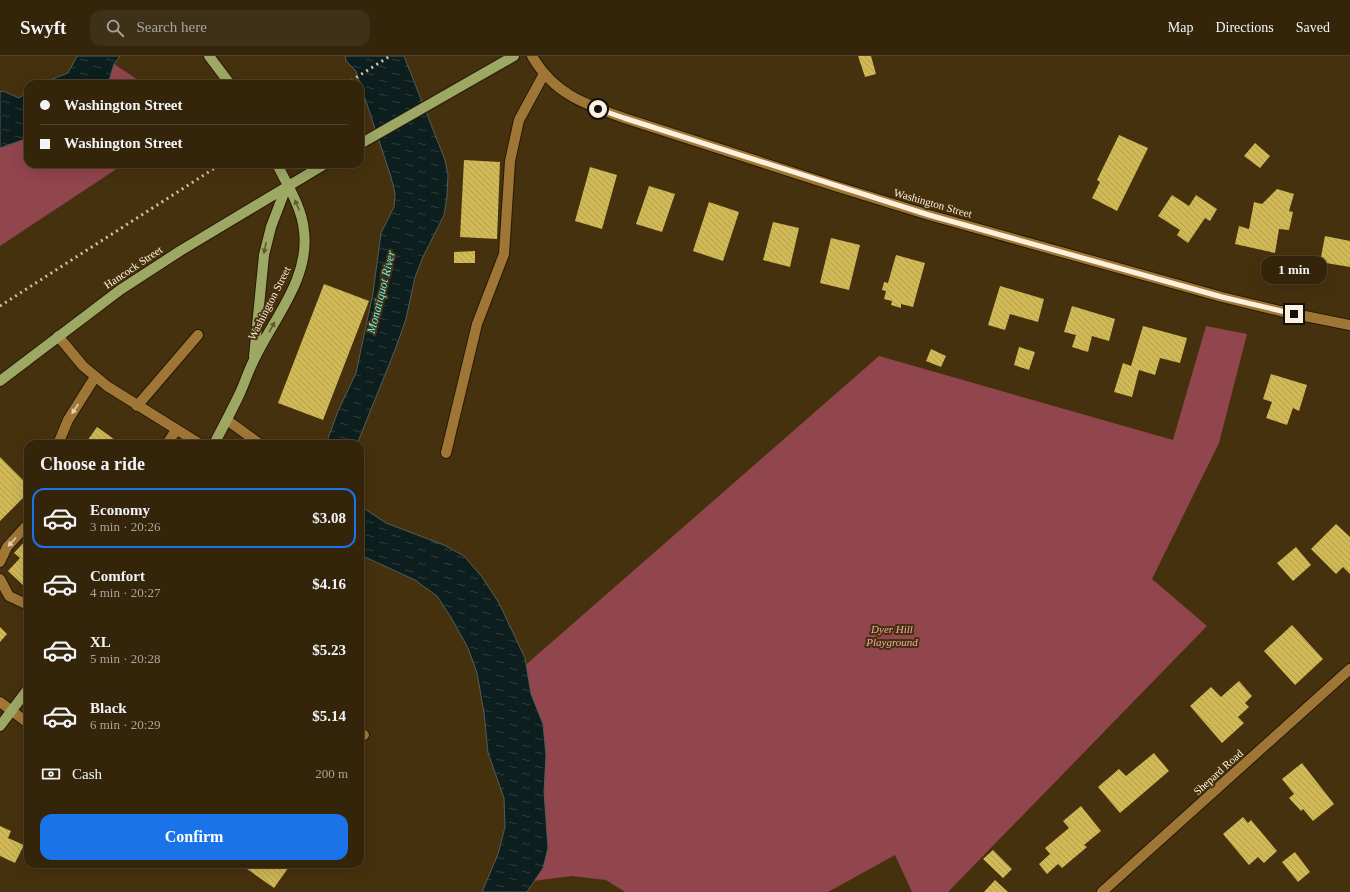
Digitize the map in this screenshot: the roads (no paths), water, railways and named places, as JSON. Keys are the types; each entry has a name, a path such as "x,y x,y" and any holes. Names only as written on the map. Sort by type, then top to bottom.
{"main road":[{"path":"209,56 227,80"},
{"path":"364,142 514,56"},
{"path":"279,168 287,185 318,168"},
{"name":"Hancock Street","path":"0,381 120,290 287,185"},
{"name":"Washington Street","path":"253,361 264,255 271,227 287,185"},
{"name":"Washington Street","path":"216,440 227,420 253,361 295,283 302,264 305,246 304,231 301,216 287,185"},
{"path":"0,726 24,694"}],"street":[{"name":"Washington Street","path":"532,56 544,74 556,87 572,97 606,112 929,215 1222,297 1280,311 1350,325"},
{"path":"446,453 477,324 504,254 510,161 519,120 544,74"},
{"path":"137,406 198,335"},
{"path":"58,336 79,362 95,377 119,395 193,440"},
{"path":"60,440 68,420 95,377"},
{"path":"227,420 254,440"},
{"path":"169,440 176,430"},
{"path":"0,562 7,547 24,528"},
{"path":"0,579 9,596 24,603"},
{"name":"Shepard Road","path":"1102,892 1350,669"},
{"path":"0,702 24,720"}],"water":[{"path":"77,56 120,56 114,64 109,80 50,80 68,73"},
{"name":"Monatiquot River","path":"345,56 404,56 445,160 448,175 447,196 444,215 423,257 415,277 406,319 359,440 327,440 338,411 356,373 373,293 381,233 394,207 395,193 364,95 364,80 359,80 356,71 346,61"},
{"path":"3,91 19,98 24,95 24,139 0,148 0,92"},
{"path":"364,507 386,523 444,545 464,556 482,577 499,603 525,658 531,694 543,724 546,755 544,792 548,848 543,868 527,892 482,892 498,854 505,827 504,798 488,753 484,713 477,673 468,648 437,596 415,580 364,557"}],"railway":[{"path":"352,80 390,56"},
{"path":"0,306 215,168"}],"park label":[{"name":"Dyer Hill Playground","path":"892,635"}]}
